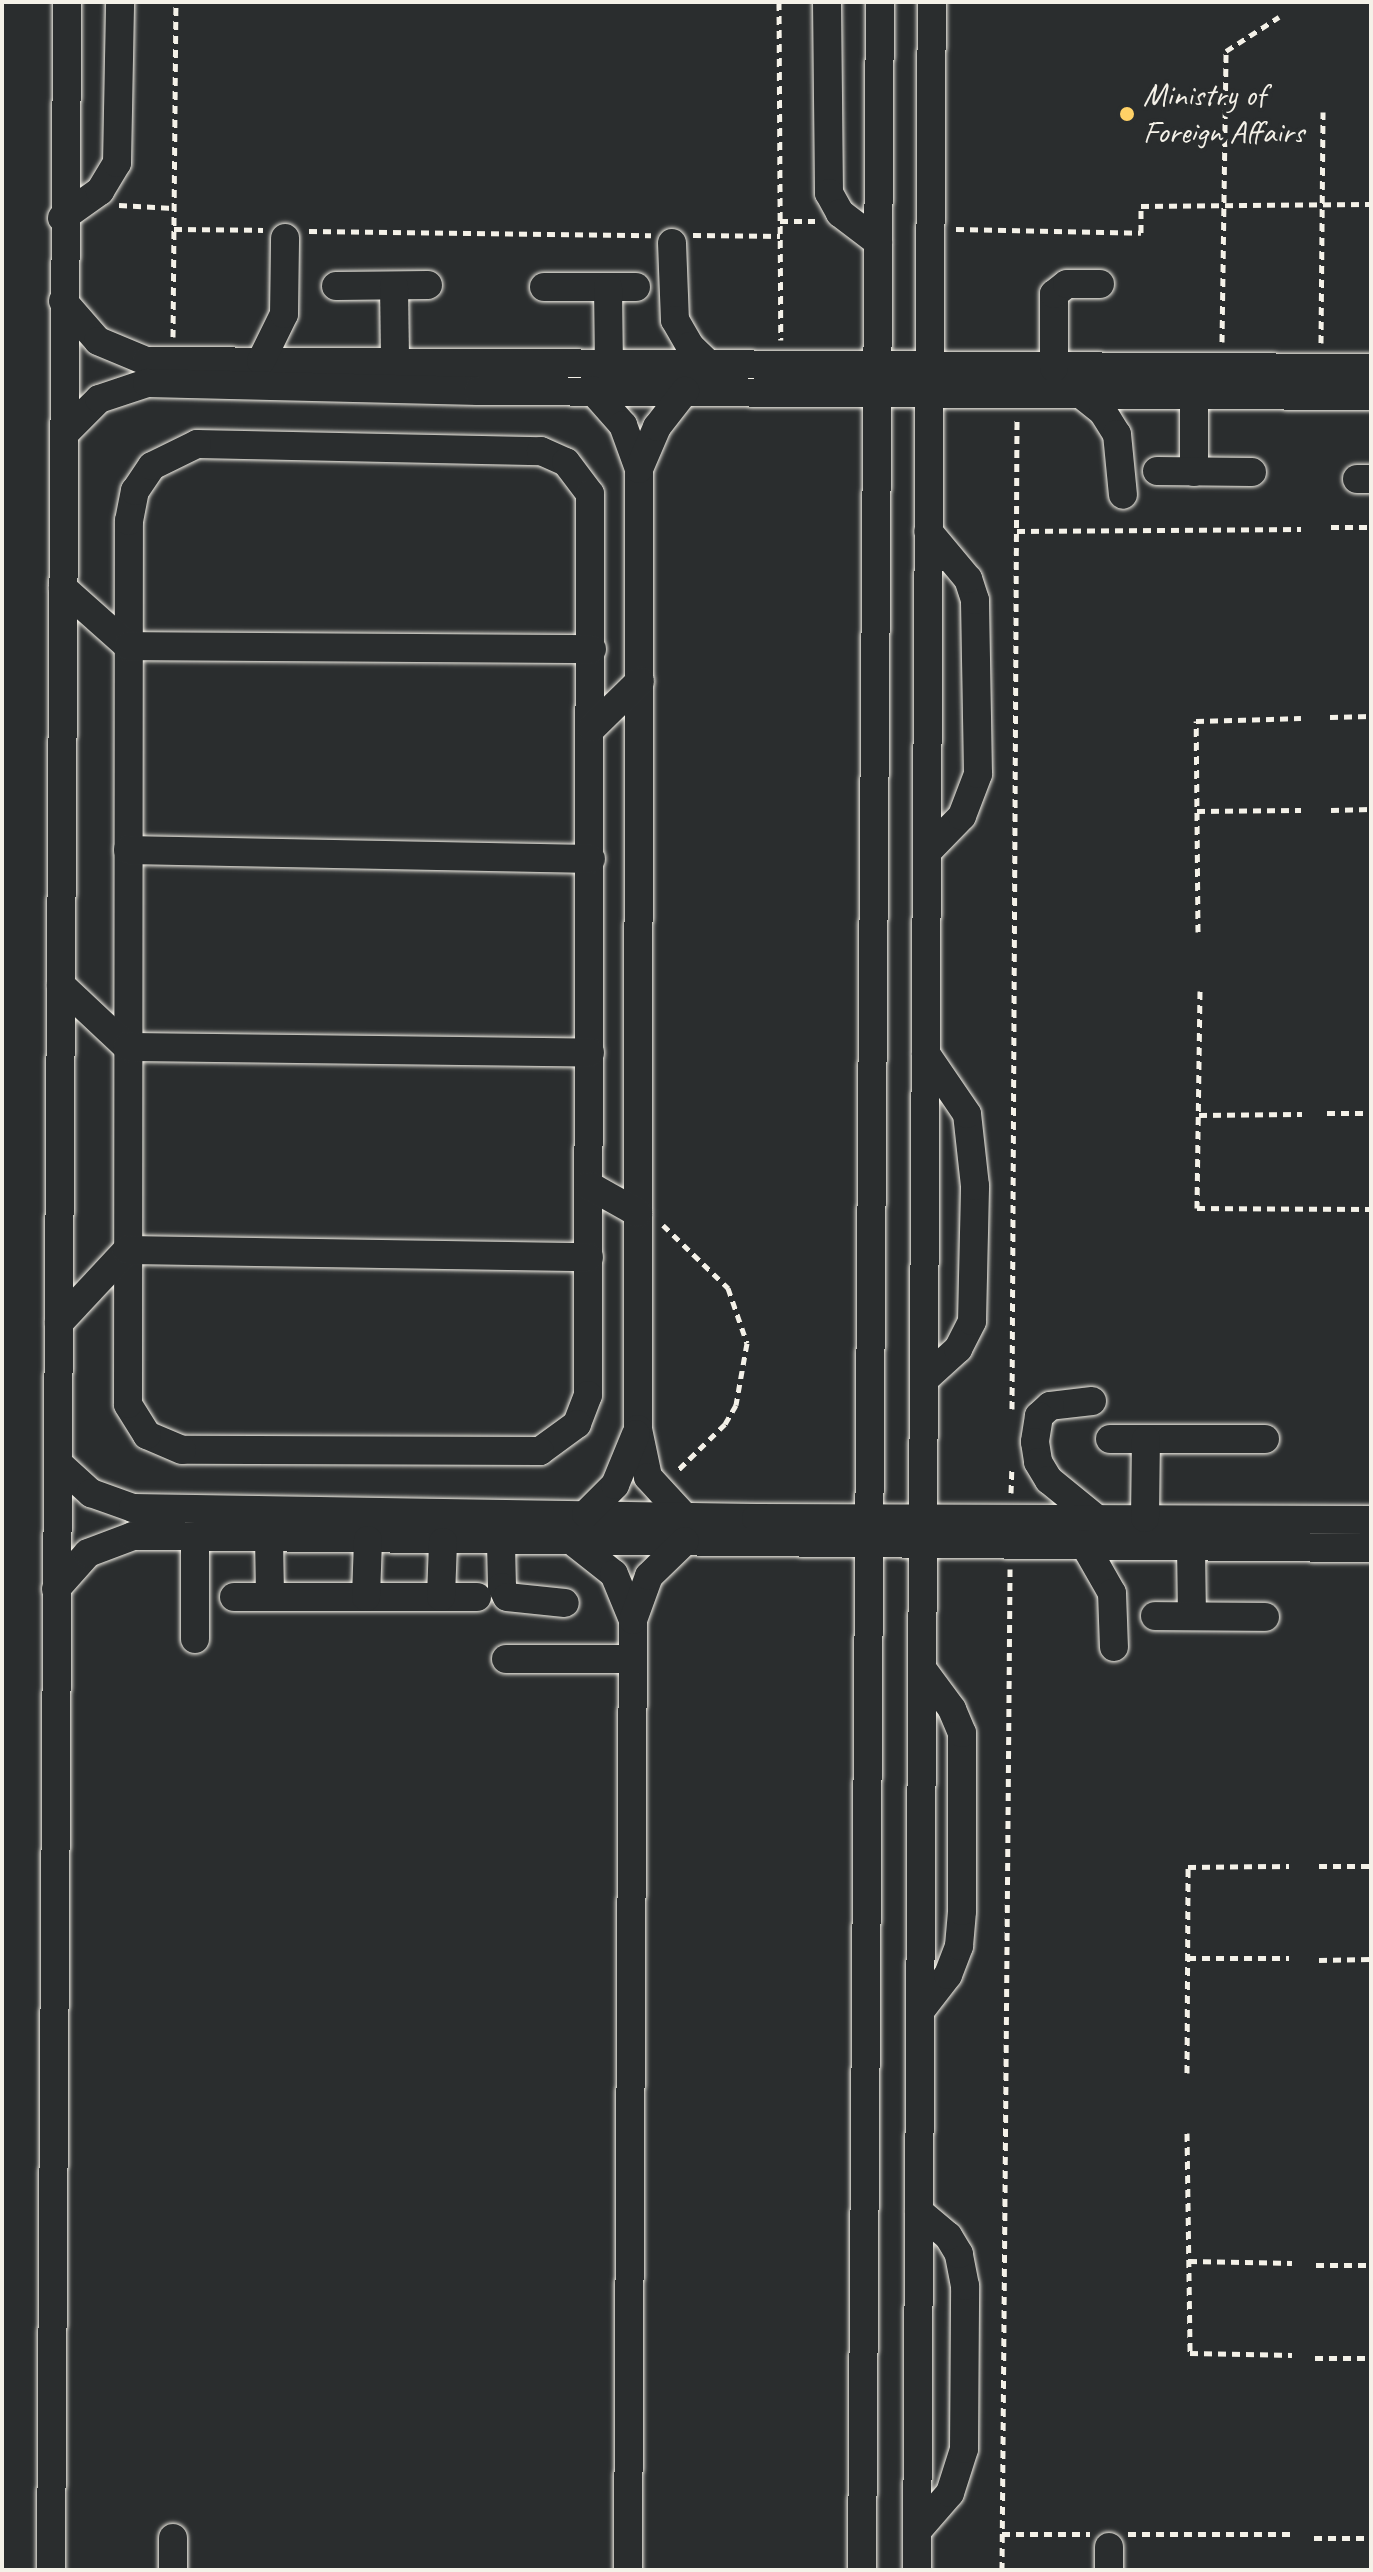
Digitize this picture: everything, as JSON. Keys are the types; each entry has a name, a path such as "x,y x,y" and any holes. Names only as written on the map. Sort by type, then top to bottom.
{"street":[{"path":"51,2570 63,301 74,211 67,2"},
{"path":"74,211 107,183 120,151 120,2"},
{"path":"827,2 829,193 840,213 878,242"},
{"path":"862,2570 880,2"},
{"path":"917,2570 932,2"},
{"path":"261,361 284,314 283,233"},
{"path":"675,238 675,320 690,346 710,365"},
{"path":"1054,368 1054,294 1067,284 1100,284"},
{"path":"336,286 428,285"},
{"path":"394,286 395,362"},
{"path":"544,287 622,287 609,364"},
{"path":"63,301 98,341 121,354 173,361 781,365 877,380"},
{"path":"64,434 99,399 147,383 685,391 929,380 1054,368 1371,368"},
{"path":"929,380 1018,394 1371,396"},
{"path":"592,390 623,425 639,469 638,1429 642,1462 657,1491 683,1528"},
{"path":"639,469 657,427 685,391"},
{"path":"1082,395 1103,412 1117,434 1123,495"},
{"path":"1194,395 1194,472"},
{"path":"197,444 527,449 554,455 576,472 592,507 592,649 588,1395 577,1424 554,1445 525,1454 182,1450 147,1435 128,1404 128,646 129,521 135,491 166,455 197,444"},
{"path":"1157,471 1252,472"},
{"path":"927,852 962,816 978,774 975,600 968,579 928,531"},
{"path":"63,588 128,646 592,649"},
{"path":"592,728 640,681"},
{"path":"128,850 591,859"},
{"path":"61,985 127,1047 590,1053"},
{"path":"925,1379 958,1349 972,1321 975,1186 967,1114 926,1054"},
{"path":"590,1186 638,1208"},
{"path":"59,1323 127,1250 589,1257"},
{"path":"1092,1401 1050,1406 1039,1416 1035,1442 1038,1462 1049,1480 1096,1518"},
{"path":"586,1514 615,1485 638,1429"},
{"path":"1110,1439 1265,1439"},
{"path":"1145,1518 1146,1439"},
{"path":"58,1463 91,1493 133,1508 586,1514 683,1528 870,1530 924,1544 1096,1518 1371,1520"},
{"path":"870,1530 924,1516 1084,1544 1371,1548"},
{"path":"56,1589 70,1570 110,1542 133,1536 576,1544 683,1528"},
{"path":"628,2570 633,1620 649,1576 683,1528"},
{"path":"195,1537 195,1639"},
{"path":"269,1538 270,1597"},
{"path":"366,1597 368,1540"},
{"path":"441,1597 443,1542"},
{"path":"501,1543 502,1587 507,1597 565,1603"},
{"path":"576,1544 614,1574 633,1620"},
{"path":"1084,1544 1112,1593 1114,1647"},
{"path":"1191,1546 1192,1616"},
{"path":"234,1597 477,1597"},
{"path":"1155,1616 1265,1617"},
{"path":"506,1659 633,1659"},
{"path":"921,2010 948,1975 959,1946 962,1911 962,1733 952,1709 923,1670"},
{"path":"917,2531 950,2493 964,2449 962,2270 948,2236 919,2212"},
{"path":"173,2538 173,2570"}],"path":[{"path":"173,361 176,2"},
{"path":"779,2 781,365"},
{"path":"1222,367 1227,205 1226,51 1279,17"},
{"path":"1321,368 1323,112"},
{"path":"931,229 1141,233 1141,206 1371,204"},
{"path":"74,211 173,208"},
{"path":"174,229 675,238 780,236"},
{"path":"1012,1423 1018,394"},
{"path":"1331,527 1371,527"},
{"path":"1017,531 1301,529"},
{"path":"1330,717 1371,716"},
{"path":"1198,932 1196,721 1301,718"},
{"path":"1331,810 1371,809"},
{"path":"1197,811 1301,810"},
{"path":"1200,991 1197,1208 1371,1209"},
{"path":"1327,1113 1371,1113"},
{"path":"1199,1115 1302,1114"},
{"path":"638,1208 718,1275 737,1305 747,1343 744,1384 725,1424 657,1491"},
{"path":"1002,2570 1012,1454"},
{"path":"1187,2073 1188,1867 1289,1866"},
{"path":"1319,1866 1371,1866"},
{"path":"1188,1958 1289,1958"},
{"path":"1319,1960 1371,1959"},
{"path":"1187,2133 1190,2353 1292,2355"},
{"path":"1189,2261 1292,2263"},
{"path":"1316,2265 1371,2265"},
{"path":"1315,2358 1371,2358"},
{"path":"1002,2534 1109,2546 1291,2534"},
{"path":"1314,2538 1371,2538"}],"place":[{"name":"Ministry of Foreign Affairs","path":"1127,114"}]}
